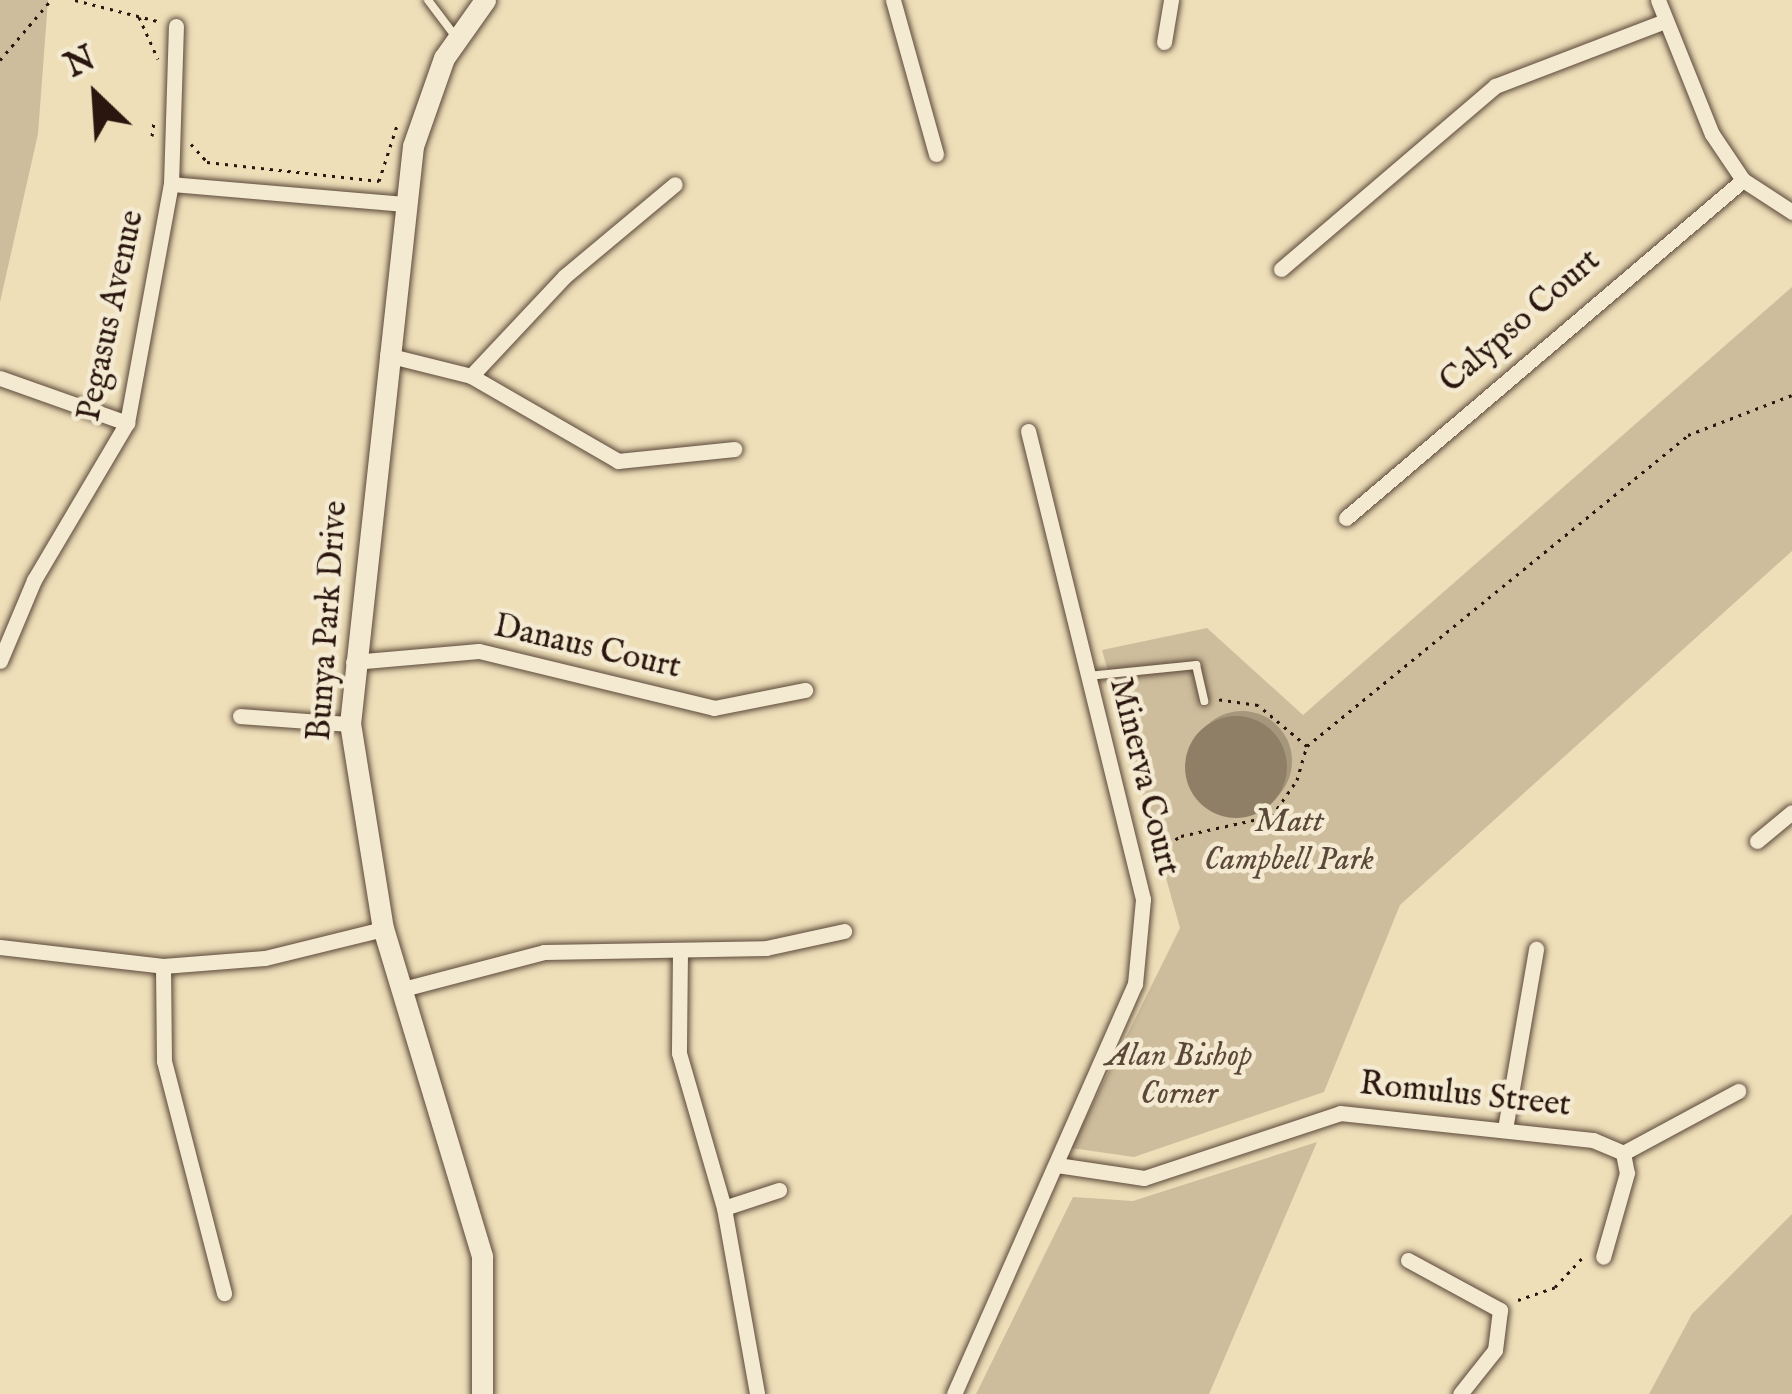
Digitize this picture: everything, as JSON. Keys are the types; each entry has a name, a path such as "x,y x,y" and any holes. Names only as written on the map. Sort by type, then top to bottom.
{"street":[{"name":"Bunya Park Drive","path":"482,1394 482,1256 383,929 350,724 403,204 422,115 456,38 485,0"},
{"path":"893,0 936,154"},
{"path":"1164,42 1172,0"},
{"path":"1658,0 1663,22 1743,180 1792,212"},
{"path":"1281,269 1495,86 1663,22"},
{"name":"Pegasus Avenue","path":"0,662 34,580 127,423 170,184 176,26"},
{"name":"Calypso Court","path":"1346,518 1743,180"},
{"path":"170,184 403,204"},
{"path":"471,376 565,276 675,184"},
{"path":"387,355 471,376 618,460 734,449"},
{"path":"0,378 127,423"},
{"name":"Minerva Court","path":"954,1394 1135,984 1136,864 1028,431"},
{"name":"Danaus Court","path":"353,662 478,651 714,708 805,690"},
{"path":"239,716 350,724"},
{"path":"1757,841 1792,812"},
{"path":"0,947 163,966 266,958 383,929"},
{"path":"403,989 544,952 680,952 844,931"},
{"path":"1504,1130 1536,949"},
{"path":"680,952 680,1053 724,1208 757,1394"},
{"path":"163,966 164,1061 224,1293"},
{"path":"1603,1257 1623,1153 1738,1091"},
{"name":"Romulus Street","path":"1057,1165 1144,1178 1340,1113 1504,1130 1623,1153"},
{"path":"724,1208 779,1190"},
{"path":"1408,1260 1480,1289 1500,1310 1496,1350 1460,1394"}],"lane":[{"path":"428,0 456,38"},
{"path":"1086,677 1196,665 1204,701"}],"path":[{"path":"0,61 51,0"},
{"path":"75,0 176,26"},
{"path":"140,16 162,69"},
{"path":"190,142 206,162 379,181 402,112"},
{"path":"152,136 155,114"},
{"path":"1136,864 1181,836 1272,816 1307,746 1688,434 1792,395"},
{"path":"1204,701 1258,705 1307,746"},
{"path":"1500,1310 1579,1270 1585,1253 1603,1257"}],"green space":[{"path":"0,0 48,0 38,134 0,302"},
{"name":"Matt Campbell Park","path":"1792,287 1792,551 1400,905 1324,1092 1134,1157 1071,1148 1180,928 1102,650 1207,628 1303,715"},
{"path":"1317,1142 1209,1394 976,1394 1073,1197 1133,1201"},
{"path":"1792,1214 1792,1394 1649,1394 1692,1314"}],"building":[{"path":"1236,716 1255,720 1272,731 1283,748 1287,767 1283,786 1272,803 1255,814 1236,818 1217,814 1200,803 1189,786 1185,767 1189,748 1200,731 1217,720"}],"park label":[{"name":"Alan Bishop Corner","path":"1179,1076"}]}
